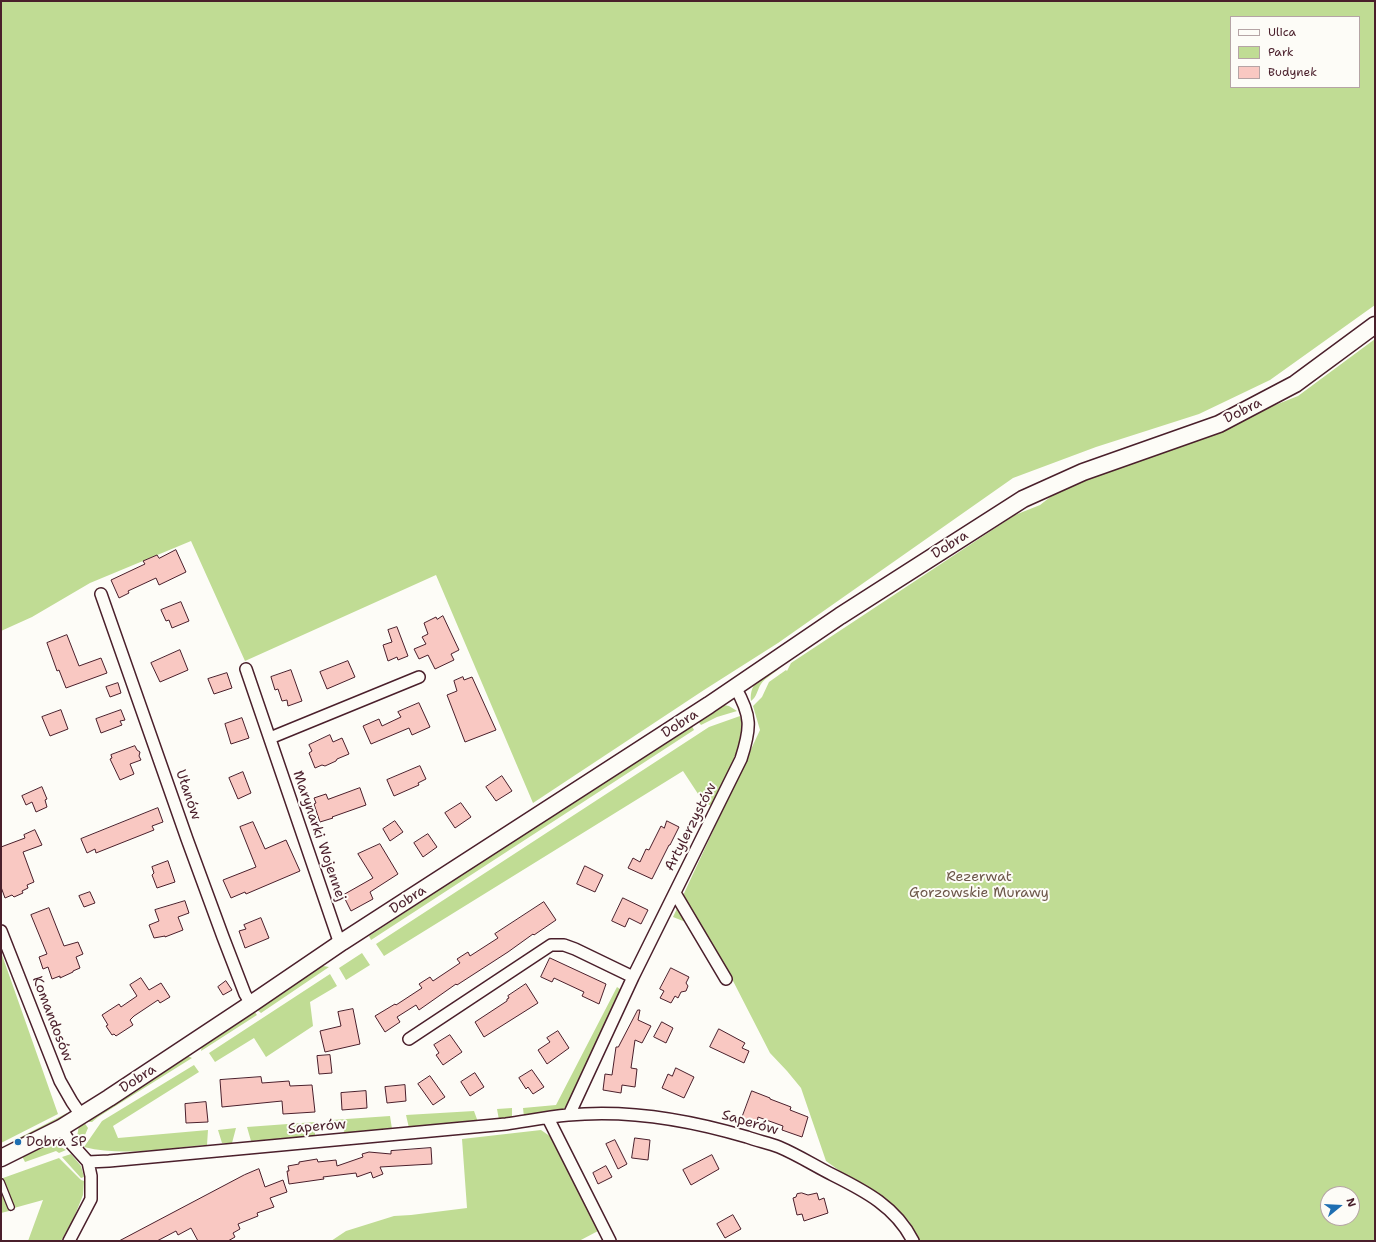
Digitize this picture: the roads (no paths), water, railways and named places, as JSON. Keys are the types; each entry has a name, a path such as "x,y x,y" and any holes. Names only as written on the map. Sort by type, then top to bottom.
{"street":[{"name":"Dobra","path":"1,1158 61,1128 340,944 709,705 866,600 1023,499 1083,472 1219,424 1295,384 1375,325"},
{"name":"Ułanów","path":"102,594 192,853 223,937 251,1004"},
{"name":"Marynarki Wojennej","path":"246,669 340,944"},
{"path":"270,738 419,677"},
{"name":"Artylerzystów","path":"569,1115 633,977 741,759 747,740 748,718 735,687"},
{"path":"675,893 726,979"},
{"name":"Komandosów","path":"1,931 60,1081 81,1115"},
{"path":"409,1039 551,946 564,945 575,949 633,977"},
{"name":"Saperów","path":"88,1162 506,1124 569,1115 622,1114 666,1118 728,1131 779,1147 846,1182 881,1203 894,1213 903,1224 913,1241"},
{"path":"548,1118 610,1241"},
{"path":"61,1128 69,1141 88,1162 91,1176 90,1199 69,1241"}],"lane":[{"path":"1,1182 11,1207"}],"place":[{"name":"Dobra SP","path":"18,1142"}],"park label":[{"name":"Rezerwat Gorzowskie Murawy","path":"979,886"}]}
